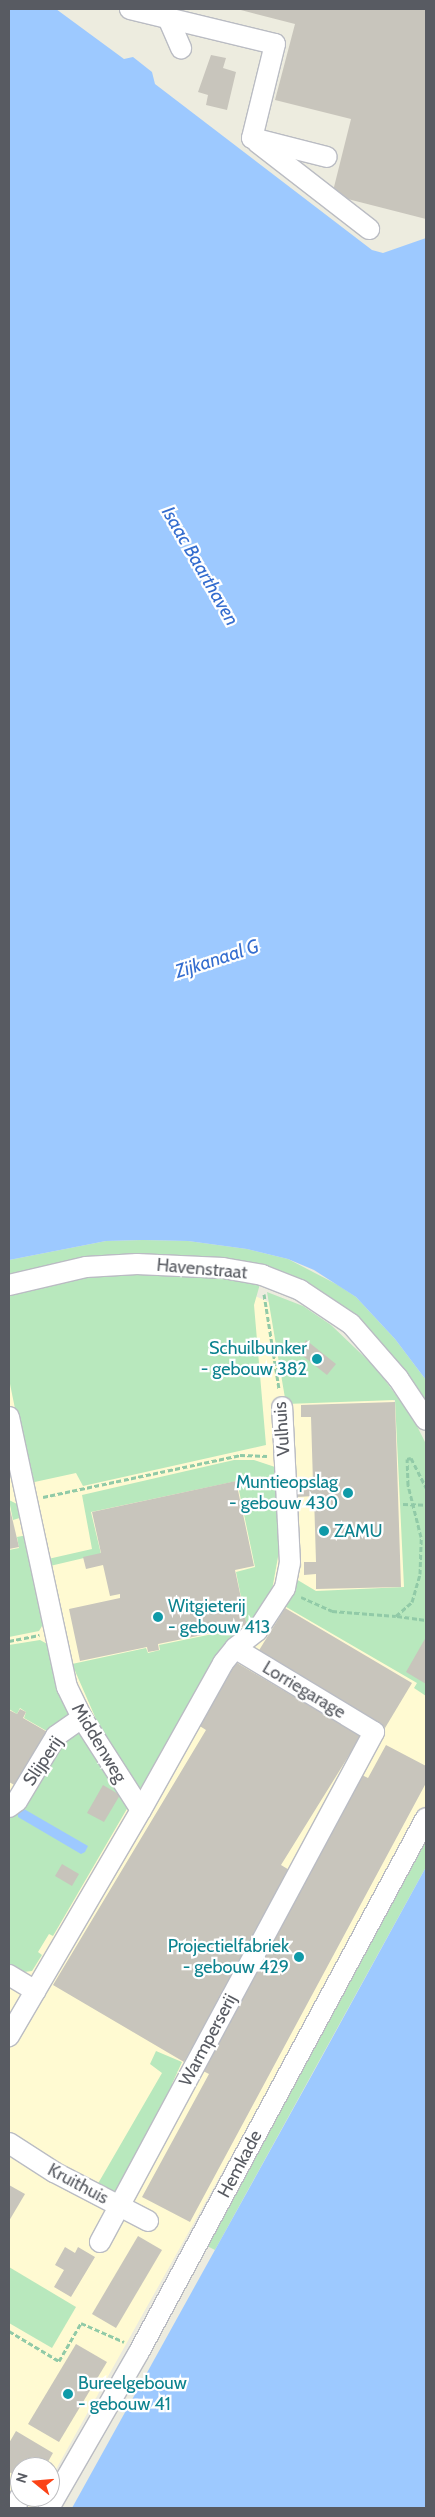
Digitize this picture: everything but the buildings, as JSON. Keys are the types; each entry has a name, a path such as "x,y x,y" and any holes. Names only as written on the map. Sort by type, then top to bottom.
{"street":[{"path":"130,9 165,13 275,44 252,138"},
{"path":"165,13 181,48"},
{"path":"252,138 327,157"},
{"path":"252,138 369,229"},
{"name":"Havenstraat","path":"9,1285 86,1267 137,1264 223,1268 262,1275 300,1290 351,1324 398,1378 426,1420"},
{"name":"Vulhuis","path":"141,1810 223,1663 235,1648 257,1631 285,1588 290,1563 282,1407"},
{"name":"Middenweg","path":"9,1417 21,1496 67,1687 82,1718 141,1810"},
{"name":"Lorriegarage","path":"235,1648 374,1732"},
{"name":"Slijperij","path":"9,1807 17,1801 56,1736 82,1718"},
{"name":"Warmperserij","path":"100,2242 374,1732"},
{"path":"9,2036 141,1810"},
{"name":"Hemkade","path":"49,2508 139,2352 426,1818"},
{"path":"9,1975 36,1991"},
{"name":"Kruithuis","path":"9,2143 54,2172 148,2221"}],"path":[{"name":"Vulhuis","path":"262,1275 282,1407"},
{"path":"21,1496 240,1455 285,1457"},
{"path":"396,1616 412,1602 420,1574 421,1537 413,1503 407,1459 411,1458 426,1488"},
{"path":"403,1504 426,1504"},
{"path":"285,1588 332,1611 426,1620"},
{"path":"9,1641 54,1632"},
{"path":"9,2331 59,2361 82,2323 139,2352"}],"shaded area":[{"path":"192,1268 330,1329 418,1428 426,1447 426,1808 60,2462 60,2457 10,2457 10,2507 34,2508 9,2508 9,1287"}],"green space":[{"path":"106,1241 188,1241 247,1249 288,1259 338,1285 356,1297 395,1339 426,1380 426,1415 348,1317 225,1265 9,1280 9,1260"},
{"path":"175,1271 260,1284 254,1305 266,1445 83,1486 76,1473 30,1483 9,1379 9,1291 80,1275"},
{"path":"267,1292 303,1306 331,1325 377,1369 414,1420 426,1444 426,1696 414,1688 417,1683 281,1604 296,1579 316,1591 404,1587 395,1400 286,1404"},
{"path":"234,1460 254,1460 278,1468 278,1557 272,1590 249,1627 220,1659 138,1792 103,1735 72,1664 146,1648 148,1653 160,1650 159,1645 247,1627 236,1572 255,1567 237,1481 91,1512 101,1554 50,1566 48,1559 92,1549 82,1495"},
{"path":"9,1500 21,1506 23,1517 13,1520"},
{"path":"27,1535 45,1621 39,1631 9,1637 9,1550 19,1548 17,1537"},
{"path":"40,1640 51,1646 74,1715 52,1734 24,1718 26,1712 20,1708 17,1714 9,1709 9,1645"},
{"path":"80,1726 128,1807 53,1936 49,1934 38,1952 42,1955 32,1971 16,1973 9,1968 9,1816 61,1738"},
{"path":"426,1824 426,1867 215,2250 201,2243"},
{"path":"156,2051 182,2062 172,2084 177,2087 119,2193 109,2194 96,2187 162,2073 150,2064"},
{"path":"9,2267 76,2307 52,2348 9,2323"}],"water":[{"path":"9,9 56,9 124,59 133,57 152,72 155,84 372,250 383,253 426,238 426,1380 395,1339 356,1297 314,1270 288,1259 247,1249 188,1241 143,1240 106,1241 9,1260"},
{"path":"24,1809 88,1846 85,1852 81,1854 18,1817 18,1812"},
{"path":"426,1867 426,2508 72,2508 313,2073"}],"place":[{"name":"Schuilbunker - gebouw 382","path":"317,1359"},
{"name":"Muntieopslag - gebouw 430","path":"348,1493"},
{"name":"ZAMU","path":"324,1531"},
{"name":"Witgieterij - gebouw 413","path":"158,1617"},
{"name":"Projectielfabriek - gebouw 429","path":"299,1957"},
{"name":"Bureelgebouw - gebouw 41","path":"68,2394"}],"water label":[{"name":"Isaac Baarthaven","path":"200,566"},
{"name":"Zijkanaal G","path":"217,959"}]}
